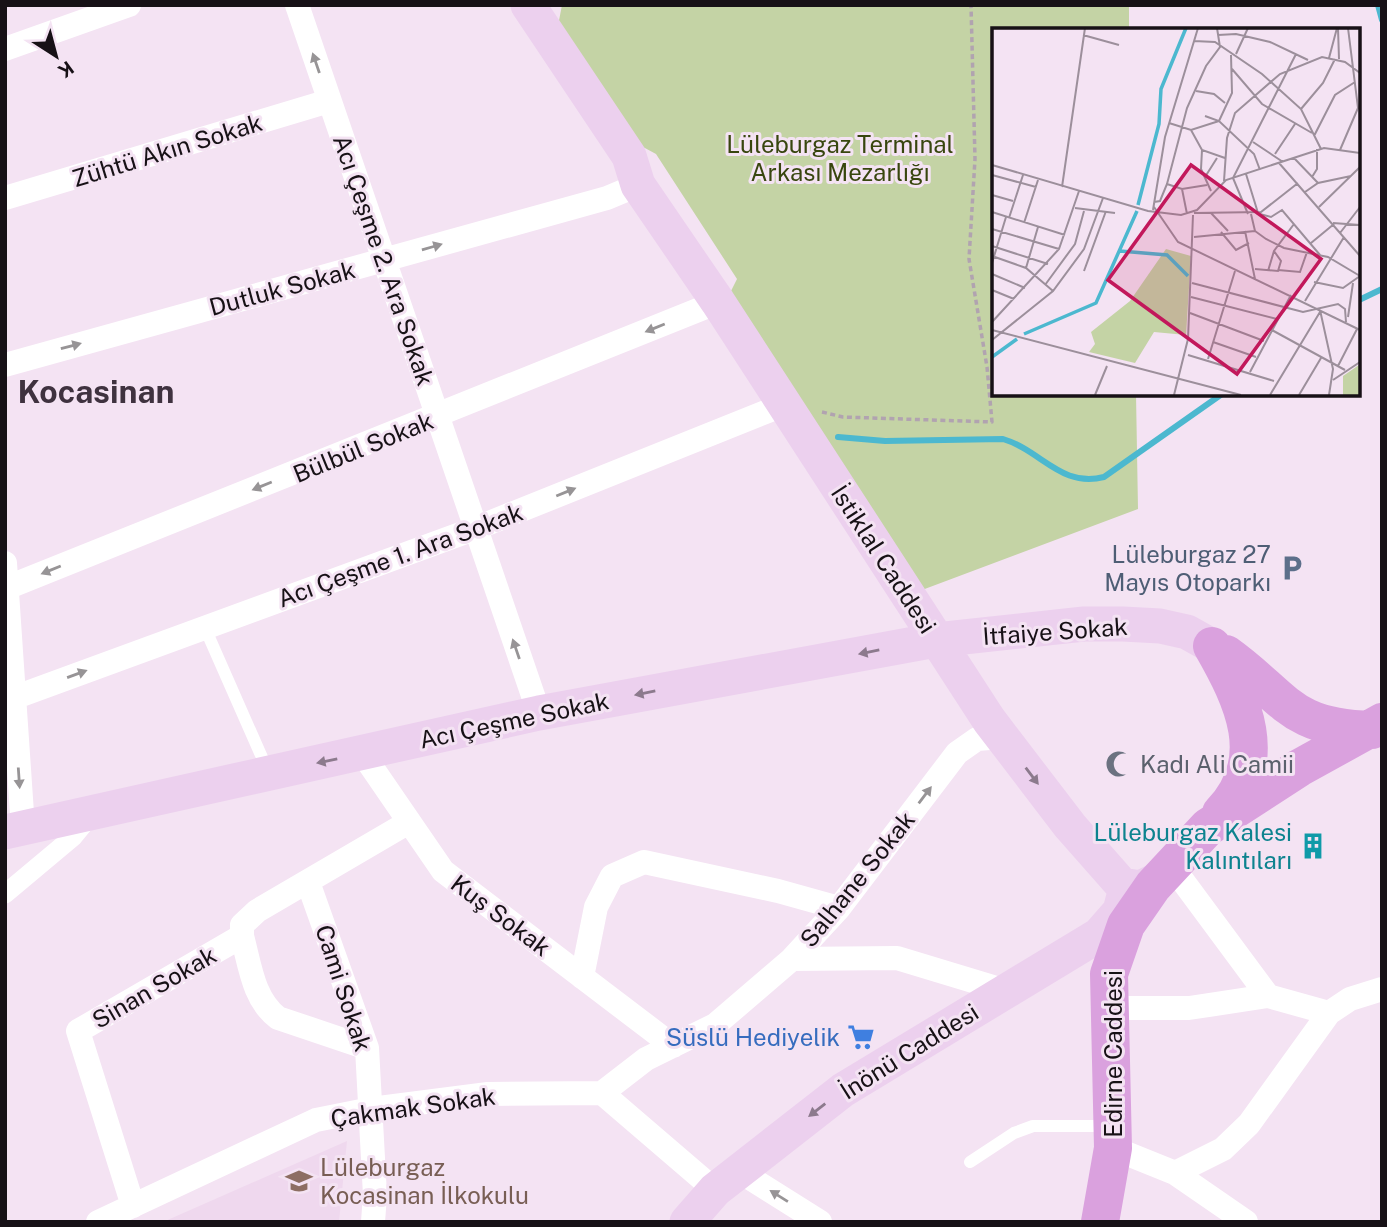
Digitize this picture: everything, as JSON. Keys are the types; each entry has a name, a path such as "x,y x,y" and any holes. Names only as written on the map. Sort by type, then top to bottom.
{"main road":[{"name":"İstiklal Caddesi","path":"506,5 613,169 638,185"},
{"name":"İstiklal Caddesi","path":"528,5 629,156 638,185 718,302 957,673 1070,826 1122,886"},
{"name":"İtfaiye Sokak","path":"936,640 1084,624 1160,626 1187,632 1212,646 1239,664 1298,715 1328,727 1378,735"},
{"path":"957,673 959,654 975,636"},
{"name":"Acı Çeşme Sokak","path":"14,830 539,713 936,640"},
{"path":"1208,827 1238,792 1245,778 1249,748 1239,699 1212,646"},
{"path":"1298,715 1287,716 1278,723 1272,733 1271,745 1273,753 1283,762 1307,764"},
{"name":"Edirne Caddesi","path":"1100,1222 1112,1137 1109,994 1116,947 1126,925 1166,872 1208,827 1307,764 1378,735"},
{"path":"1122,886 1140,888 1166,872"},
{"name":"İnönü Caddesi","path":"687,1222 727,1180 874,1069 1099,935 1117,916 1124,901 1122,886"},
{"path":"1062,958 1078,955 1092,958 1102,967 1109,994"}],"street":[{"path":"5,49 129,5"},
{"name":"Acı Çeşme 2. Ara Sokak","path":"297,5 539,713"},
{"name":"Zühtü Akın Sokak","path":"5,198 330,101"},
{"name":"Dutluk Sokak","path":"5,365 607,198 638,185"},
{"name":"Bülbül Sokak","path":"6,588 438,417 718,302"},
{"name":"Acı Çeşme 1. Ara Sokak","path":"9,700 474,529 783,405"},
{"path":"5,563 14,830"},
{"name":"Salhane Sokak","path":"602,1093 646,1059 715,1025 792,959 839,908 957,753 978,738 1002,737"},
{"name":"Kuş Sokak","path":"362,753 443,871 673,1046"},
{"path":"5,894 73,837 94,811"},
{"path":"367,1048 278,1018 268,1011 260,1000 242,936 242,925 248,918 409,822"},
{"path":"582,976 596,907 612,876 644,862 778,891 839,908"},
{"path":"1166,872 1268,996"},
{"name":"Cami Sokak","path":"308,882 367,1048 373,1222"},
{"name":"Sinan Sokak","path":"133,1206 78,1031 242,936"},
{"path":"792,959 897,958 1006,991"},
{"path":"1175,1173 1223,1149 1249,1125 1329,1013 1350,999 1382,989"},
{"path":"1109,994 1189,1008 1268,996 1329,1013"},
{"path":"602,1093 727,1180 820,1222"},
{"name":"Çakmak Sokak","path":"98,1222 316,1120 371,1109 488,1094 602,1093"},
{"path":"1112,1137 1175,1173 1236,1219"}],"lane":[{"path":"205,628 269,773"},
{"path":"970,1162 1014,1133 1033,1126 1112,1137"}],"path":[{"path":"783,405 843,417 992,422 987,367 969,259 975,159 971,5"}],"shaded area":[{"name":"Lüleburgaz Kocasinan İlkokulu","path":"347,1141 339,1222 163,1222"}],"green space":[{"name":"Lüleburgaz Terminal Arkası Mezarlığı","path":"562,5 1129,5 1129,28 992,28 992,396 1136,396 1138,509 922,590 727,299 737,279 656,154 619,134 556,36"}],"waterway":[{"path":"1378,5 1382,20"},
{"path":"1359,300 1382,289"},
{"path":"838,437 885,441 1003,439 1063,473 1089,479 1104,477 1219,396"}],"place":[{"name":"Lüleburgaz 27 Mayıs Otoparkı","path":"1292,568"},
{"name":"Kadı Ali Camii","path":"1119,764"},
{"name":"Lüleburgaz Kalesi Kalıntıları","path":"1313,846"},
{"name":"Süslü Hediyelik","path":"861,1037"},
{"name":"Lüleburgaz Kocasinan İlkokulu","path":"299,1181"}],"district":[{"name":"Kocasinan","path":"96,391"}]}
